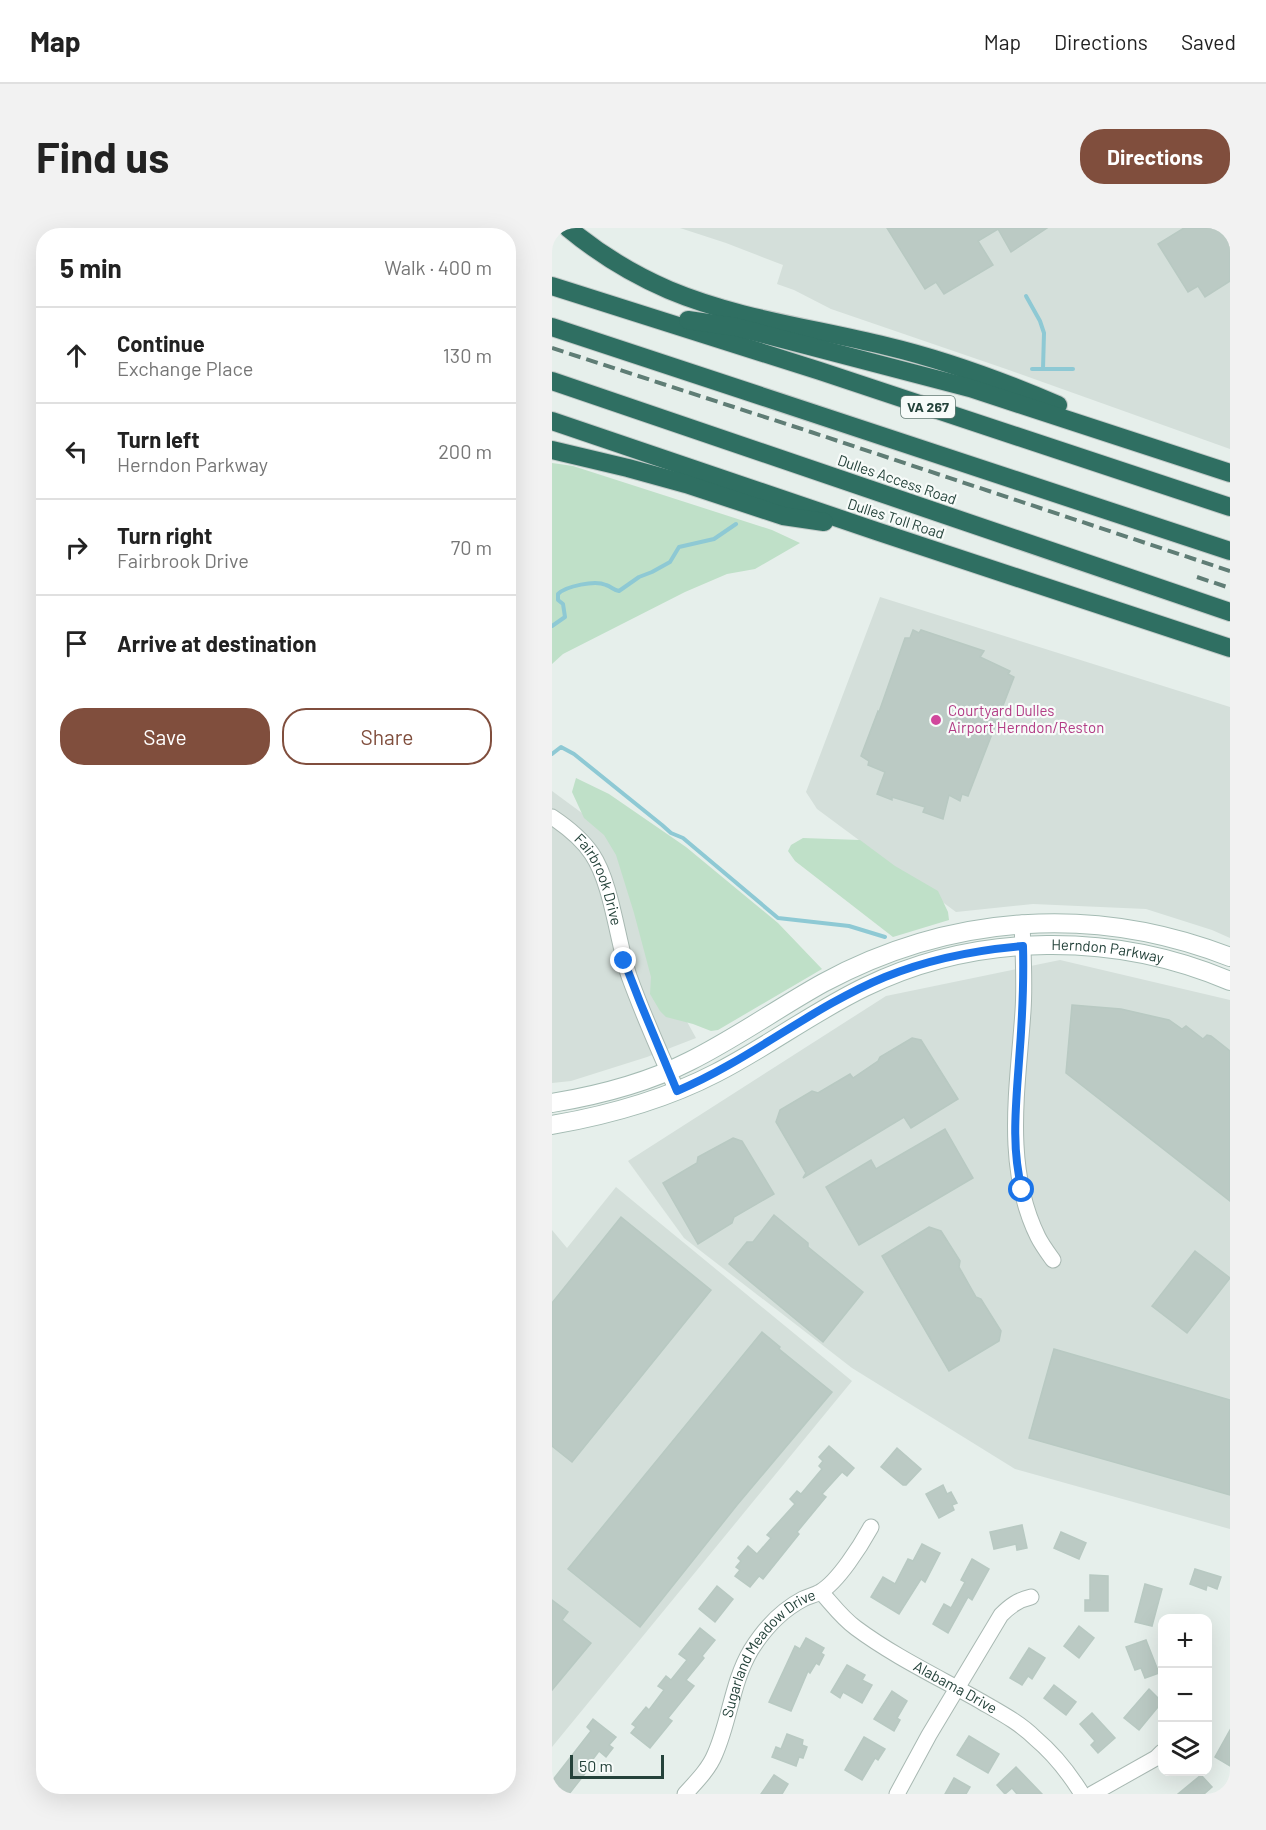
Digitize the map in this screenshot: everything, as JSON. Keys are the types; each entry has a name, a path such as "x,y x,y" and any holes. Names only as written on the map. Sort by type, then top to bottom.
{"highway":[{"path":"568,228 619,264 654,283 687,297 728,310 885,346 961,367 1036,396 1139,443"},
{"name":"VA 267","path":"552,286 832,375 1230,507"},
{"path":"624,310 736,327 970,388 1230,473"},
{"path":"552,327 1230,551"},
{"name":"Dulles Access Road","path":"552,381 1230,612"},
{"name":"Dulles Toll Road","path":"552,421 1230,648"},
{"path":"552,450 686,484 783,516 876,531"}],"main road":[{"name":"Herndon Parkway","path":"552,1103 621,1088 668,1071 732,1038 821,985 880,956 946,935 1022,923 1081,924 1124,928 1187,942 1230,957"},
{"name":"Herndon Parkway","path":"552,1125 610,1113 677,1091 716,1073 819,1011 885,977 949,957 1023,946 1068,945 1118,950 1178,963 1230,981"}],"street":[{"name":"Fairbrook Drive","path":"552,817 577,836 597,862 604,880 630,978 677,1091"},
{"path":"1022,923 1023,1008 1014,1128 1015,1153 1025,1201 1038,1237 1053,1260"},
{"name":"Sugarland Meadow Drive","path":"685,1794 714,1757 724,1732 741,1668 753,1648 784,1610 821,1592 833,1580 871,1527"},
{"name":"Alabama Drive","path":"821,1592 854,1627 891,1651 1013,1720 1034,1736 1071,1776 1082,1794"},
{"path":"897,1794 1001,1615 1010,1606 1031,1597"},
{"path":"1092,1794 1158,1756"}],"shaded area":[{"path":"680,228 1230,228 1230,449 831,309 777,284 783,265"},
{"path":"880,597 1230,707 1230,938 1146,909 1033,904 956,912 817,809 806,792"},
{"path":"552,791 624,844 660,973 696,1038 647,1057 571,1081 552,1083"},
{"path":"1060,960 1230,1000 1230,1529 1015,1469 852,1368 684,1238 628,1161 886,996"},
{"path":"616,1187 852,1381 552,1747 552,1230 567,1248"}],"green space":[{"path":"552,463 573,466 772,530 800,543 755,569 727,574 685,592 563,654 552,664"},
{"path":"576,778 609,794 686,847 778,923 822,969 718,1030 711,1031 666,1017 650,994 651,977 616,855 604,835 584,818 572,792"},
{"path":"803,838 860,840 895,866 938,891 948,912 949,920 893,937 795,861 788,851 791,845"}],"building":[{"path":"887,228 1047,228 1011,252 998,229 978,241 993,265 944,294 936,282 925,289"},
{"path":"1184,228 1230,228 1230,281 1205,297 1198,286 1188,292 1158,244"},
{"name":"Courtyard Dulles Airport Herndon/Reston","path":"913,630 919,633 921,630 984,651 980,657 1010,671 1008,674 1014,677 968,796 962,794 960,801 949,795 943,819 923,812 925,807 892,797 892,800 877,794 885,772 868,765 869,761 861,756 905,638 910,638"},
{"path":"1072,1005 1121,1009 1169,1020 1182,1029 1186,1026 1203,1039 1207,1035 1211,1036 1230,1051 1230,1201 1066,1073"},
{"path":"912,1038 921,1040 958,1099 911,1128 904,1117 803,1178 806,1173 776,1122 780,1110 812,1091 818,1093 850,1074 853,1078 878,1061 880,1057"},
{"path":"945,1129 973,1178 859,1245 826,1187 871,1160 876,1169"},
{"path":"733,1138 742,1141 774,1194 734,1217 732,1223 698,1244 663,1183 697,1163 698,1157"},
{"path":"774,1215 808,1243 808,1247 863,1292 823,1342 729,1264 747,1242 753,1242"},
{"path":"621,1217 711,1290 572,1462 552,1446 552,1303"},
{"path":"929,1227 941,1231 960,1261 959,1267 976,1297 981,1299 1001,1331 999,1341 949,1371 882,1256"},
{"path":"1195,1251 1230,1278 1187,1333 1152,1306"},
{"path":"762,1332 780,1347 779,1349 832,1392 737,1505 640,1627 568,1569"},
{"path":"1054,1349 1230,1400 1230,1495 1029,1438"},
{"path":"829,1446 854,1468 847,1476 842,1472 822,1494 826,1497 797,1532 799,1534 763,1579 759,1576 750,1587 735,1576 740,1570 736,1567 741,1561 738,1558 748,1546 757,1554 771,1538 767,1535 795,1504 790,1499 797,1491 801,1494 822,1469 819,1466 823,1461 819,1457"},
{"path":"897,1448 921,1469 906,1485 881,1467"},
{"path":"943,1485 947,1494 951,1492 957,1503 952,1505 954,1510 939,1518 926,1494"},
{"path":"1022,1525 1027,1548 1017,1550 1016,1544 994,1549 990,1532"},
{"path":"1061,1532 1086,1543 1079,1559 1054,1548"},
{"path":"922,1544 940,1553 925,1582 921,1579 899,1614 871,1597 883,1577 895,1584 908,1559 913,1561"},
{"path":"972,1559 989,1569 972,1600 968,1597 948,1633 933,1624 944,1604 951,1608 965,1582 961,1580"},
{"path":"1195,1569 1221,1577 1217,1589 1207,1585 1206,1590 1190,1584"},
{"path":"1090,1575 1108,1576 1108,1611 1085,1611 1085,1600 1090,1600"},
{"path":"1145,1584 1162,1589 1152,1626 1135,1622"},
{"path":"717,1586 733,1599 715,1622 699,1609"},
{"path":"552,1600 568,1612 562,1620 591,1643 552,1690"},
{"path":"1079,1626 1094,1638 1079,1658 1064,1646"},
{"path":"700,1628 715,1640 686,1680 694,1686 668,1718 672,1721 650,1748 631,1733 636,1727 632,1724 646,1707 649,1710 664,1690 658,1686 666,1676 671,1680 687,1660 679,1654"},
{"path":"806,1638 824,1648 821,1653 824,1655 819,1665 816,1663 810,1673 808,1671 791,1711 769,1702 795,1646 800,1649"},
{"path":"1146,1640 1158,1673 1145,1678 1141,1668 1135,1670 1126,1647"},
{"path":"1029,1648 1045,1658 1032,1679 1028,1676 1022,1685 1010,1678"},
{"path":"847,1665 865,1675 862,1680 872,1685 862,1703 843,1692 840,1698 831,1692"},
{"path":"1054,1685 1076,1702 1066,1715 1044,1698"},
{"path":"1149,1689 1158,1698 1158,1707 1139,1730 1124,1718"},
{"path":"892,1691 907,1701 897,1718 900,1720 894,1731 874,1719"},
{"path":"1092,1713 1115,1738 1098,1753 1091,1745 1095,1741 1080,1724"},
{"path":"593,1719 616,1737 609,1745 613,1748 606,1757 599,1751 585,1770 587,1771 569,1794 566,1794 552,1781 591,1731 587,1727"},
{"path":"1230,1730 1230,1766 1215,1757"},
{"path":"787,1734 803,1740 802,1745 807,1747 803,1758 799,1757 796,1766 772,1757 776,1747 781,1749"},
{"path":"969,1736 999,1754 988,1773 957,1755"},
{"path":"864,1737 885,1749 878,1760 875,1758 862,1780 845,1770"},
{"path":"1016,1767 1042,1794 1017,1794 1012,1788 1005,1794 997,1785"},
{"path":"774,1775 788,1784 782,1794 761,1794"},
{"path":"1200,1776 1212,1787 1204,1794 1178,1794"},
{"path":"954,1778 970,1787 966,1794 945,1794"}],"waterway":[{"path":"1026,296 1044,333 1043,369"},
{"path":"1032,369 1073,369"},
{"path":"552,626 565,617 563,604 558,600 558,594 562,591 574,586 595,583 619,591 639,577 670,562 679,547 714,539 736,524"},
{"path":"552,754 561,747 574,754 671,833 683,838 778,918 849,926 885,937"}],"railway":[{"path":"552,348 1230,571"},
{"path":"1197,577 1230,588"}],"place":[{"name":"Courtyard Dulles Airport Herndon/Reston","path":"936,720"}],"route":[{"path":"624,961 677,1091 716,1073 819,1011 885,977 949,957 1023,946 1023,1008 1014,1128 1015,1153 1022,1190"}]}
